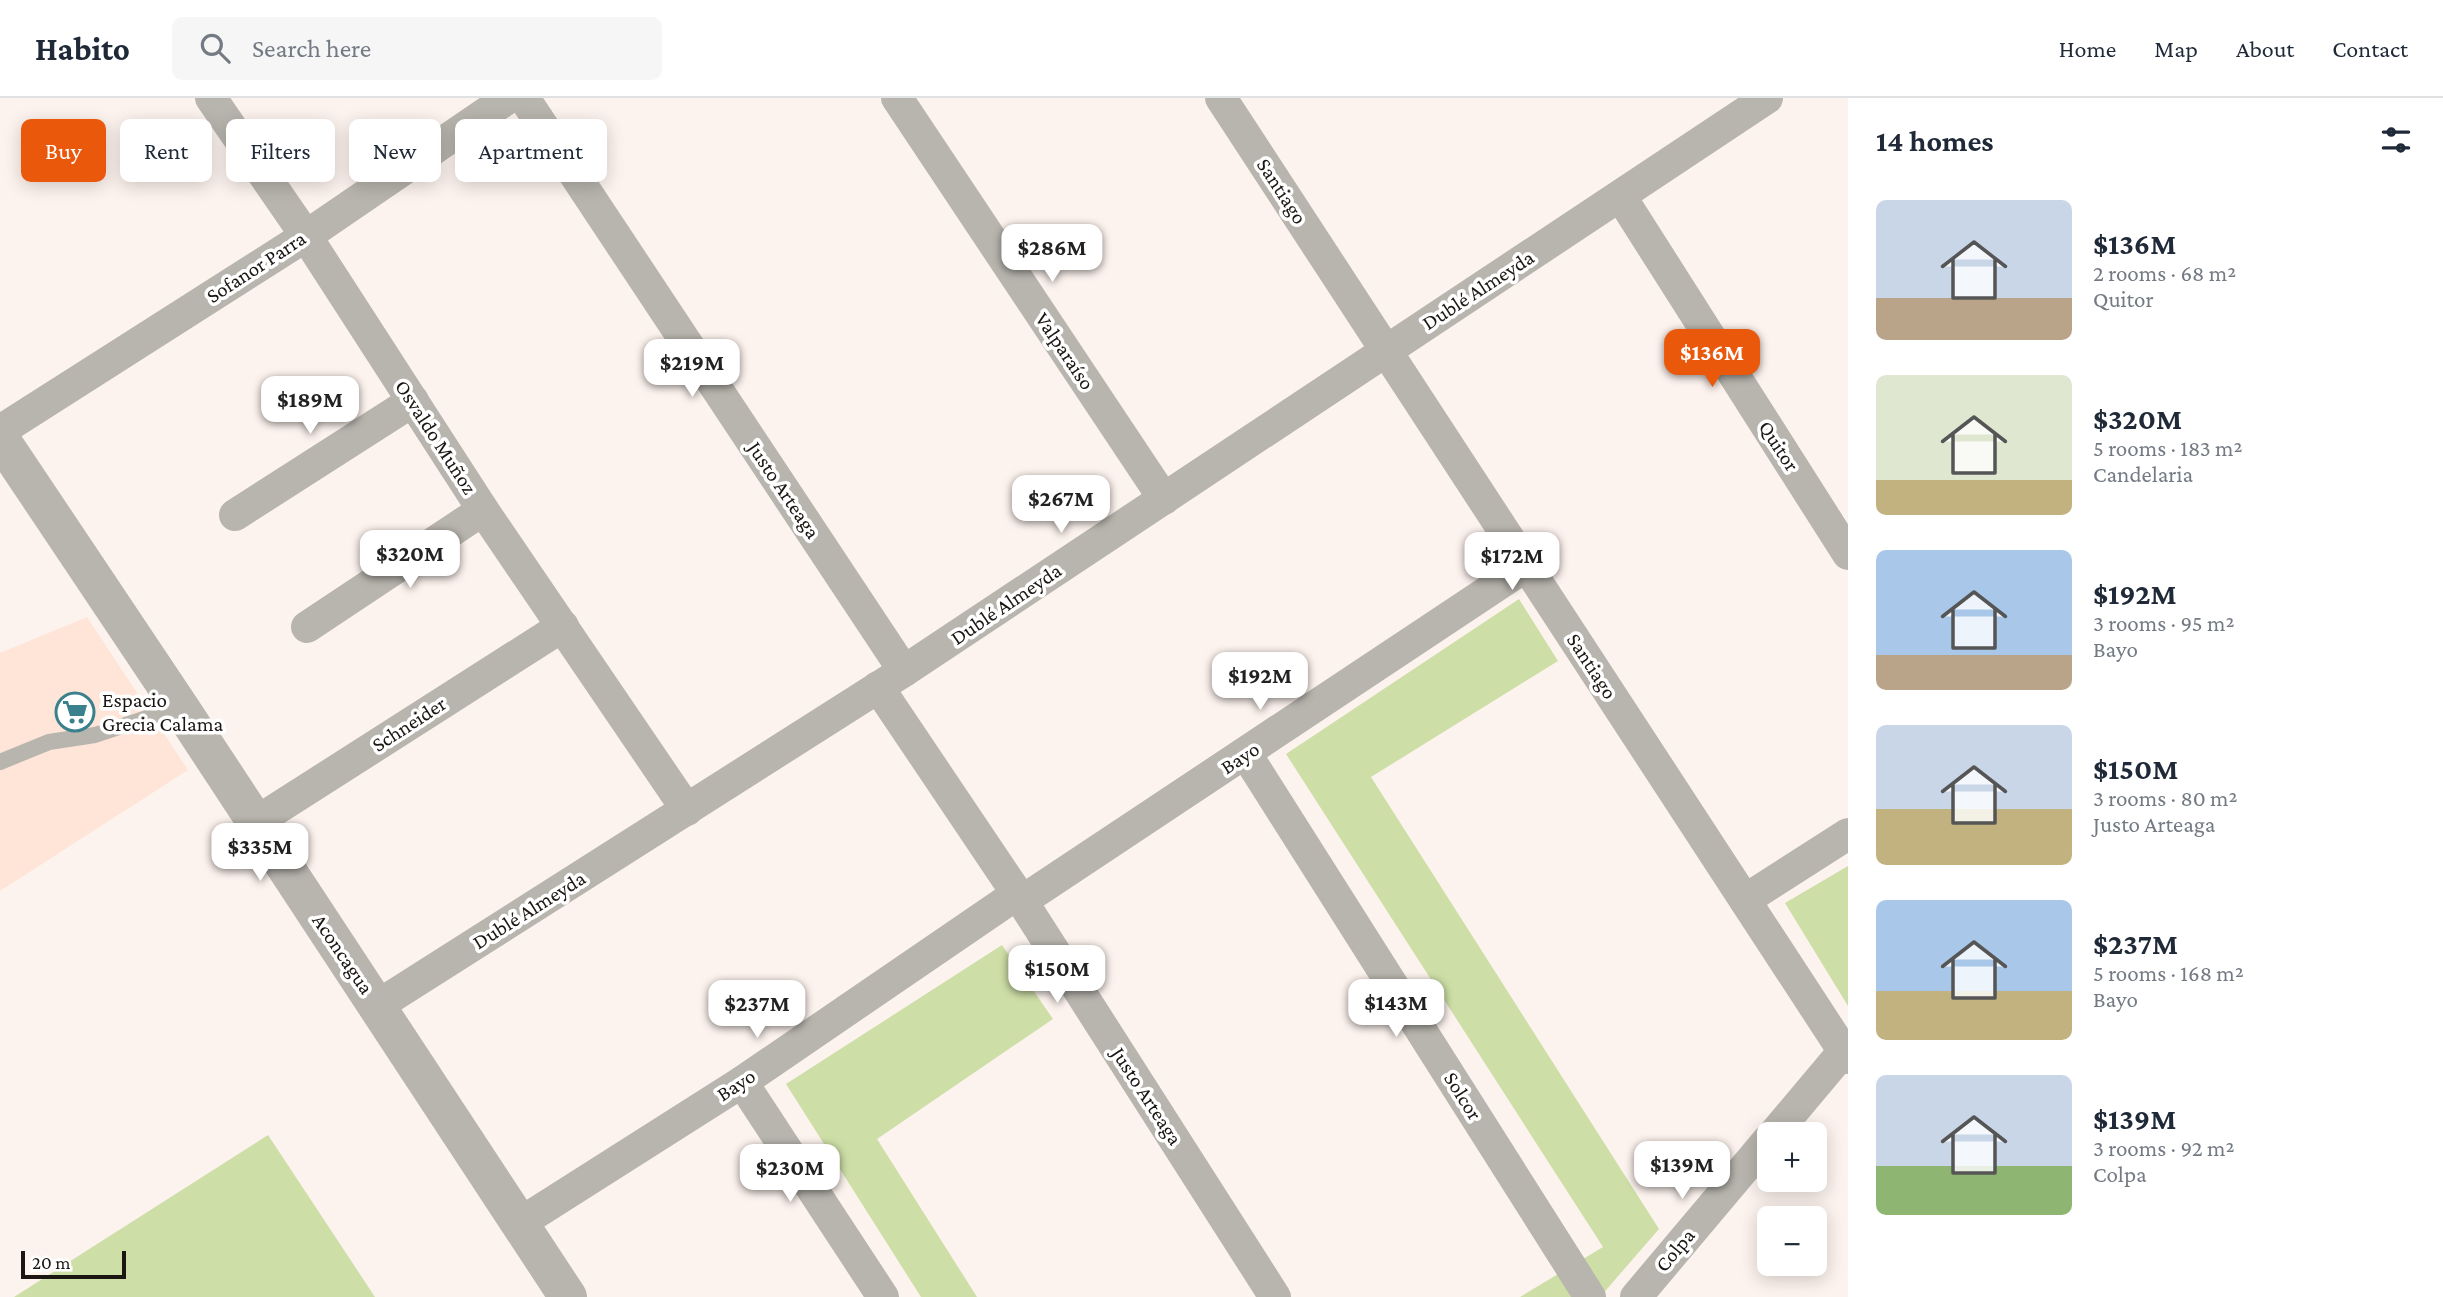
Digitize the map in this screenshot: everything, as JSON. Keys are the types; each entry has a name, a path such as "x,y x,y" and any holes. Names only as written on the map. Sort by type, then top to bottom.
{"street":[{"name":"Osvaldo Muñoz","path":"211,98 306,236 483,510 687,810"},
{"name":"Sofanor Parra","path":"0,431 306,236 509,98"},
{"name":"Justo Arteaga","path":"524,98 891,679 1020,898 1275,1297"},
{"name":"Valparaíso","path":"897,98 1164,499"},
{"name":"Santiago","path":"1221,98 1847,1052"},
{"name":"Dublé Almeyda","path":"377,1006 891,679 1767,98"},
{"name":"Quitor","path":"1621,197 1848,554"},
{"path":"235,515 413,401"},
{"name":"Aconcagua","path":"0,438 568,1297"},
{"path":"307,627 483,510"},
{"name":"Bayo","path":"520,1223 1246,754 1527,566"},
{"name":"Schneider","path":"256,822 563,626"},
{"name":"Solcor","path":"1246,754 1590,1297"},
{"path":"1745,900 1848,834"},
{"path":"1785,1122 1847,1052"},
{"path":"742,1082 883,1297"},
{"name":"Colpa","path":"1636,1297 1757,1153"}],"lane":[{"path":"0,762 49,742 95,735 180,707"}],"shaded area":[{"name":"Espacio Grecia Calama","path":"87,617 188,770 0,891 0,653"}],"green space":[{"path":"1519,599 1558,661 1371,777 1659,1229 1600,1297 1520,1297 1603,1247 1286,754"},
{"path":"1848,866 1848,1006 1785,903"},
{"path":"1002,945 1053,1019 877,1139 977,1297 921,1297 786,1084"},
{"path":"268,1135 375,1297 14,1297"}],"place":[{"name":"Espacio Grecia Calama","path":"75,712"}]}
